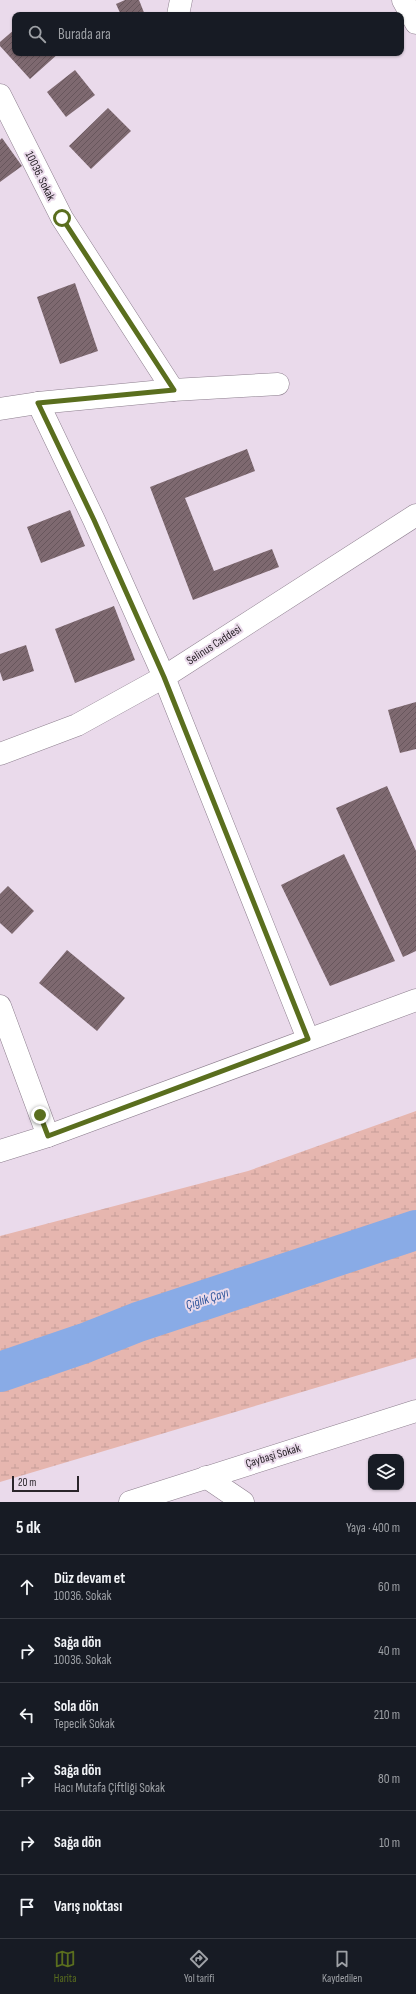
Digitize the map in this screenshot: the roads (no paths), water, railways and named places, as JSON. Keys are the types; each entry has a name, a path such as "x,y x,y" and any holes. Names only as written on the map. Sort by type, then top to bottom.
{"street":[{"path":"179,12 181,0"},
{"path":"403,0 416,23"},
{"name":"10036. Sokak","path":"0,95 62,218 174,390"},
{"path":"0,409 38,403 174,390 278,384"},
{"path":"38,403 94,520 164,677 308,1039"},
{"name":"Selinus Caddesi","path":"0,754 77,725 164,677 416,515"},
{"path":"0,1151 48,1136 416,1000"},
{"path":"0,1006 48,1136"},
{"name":"Çaybaşi Sokak","path":"130,1502 416,1411"},
{"path":"206,1477 243,1502"}],"waterway":[{"name":"Çığlık Çayı","path":"0,1372 85,1343 138,1322 416,1230"}]}
